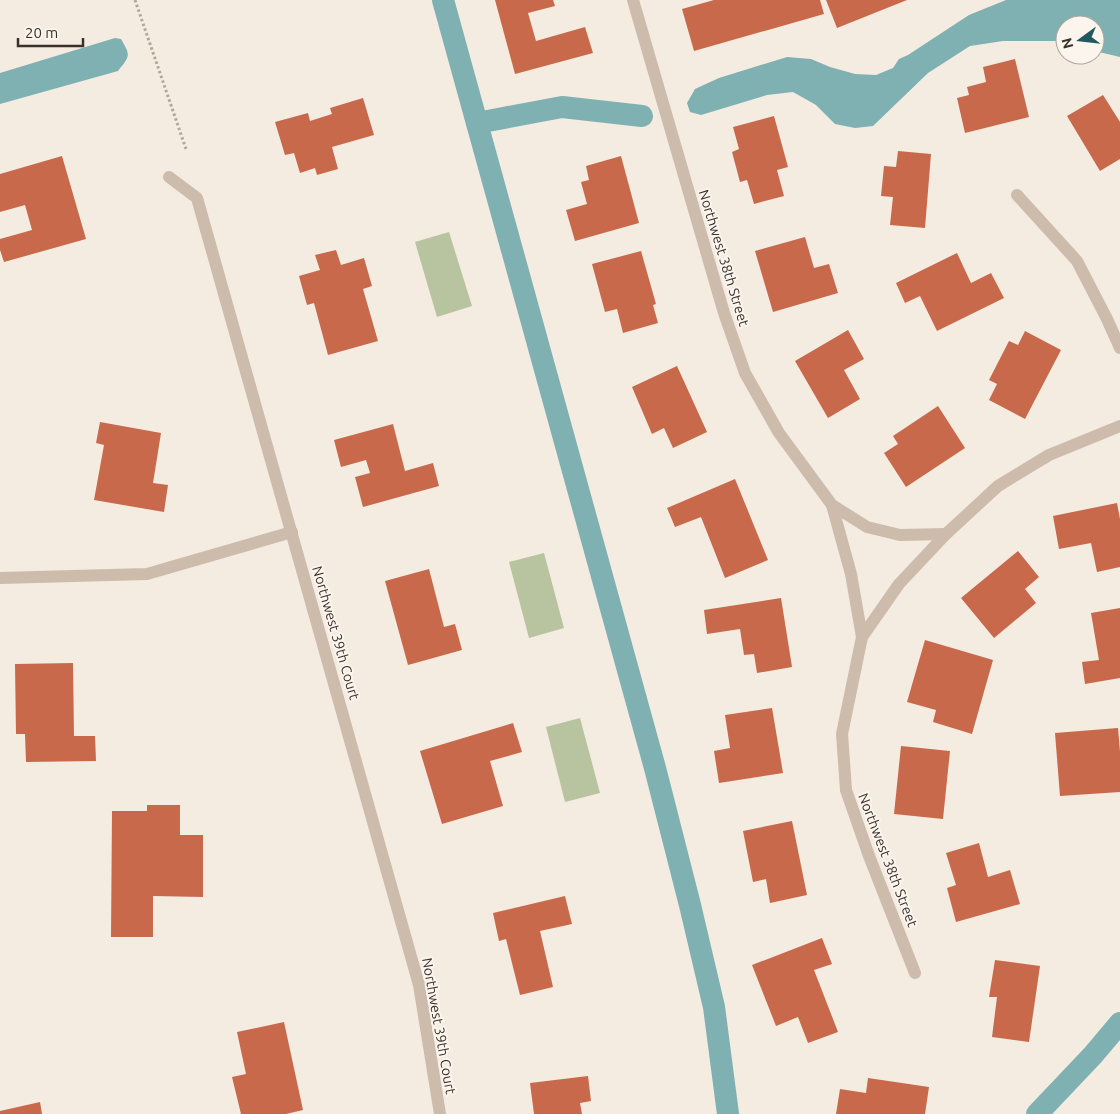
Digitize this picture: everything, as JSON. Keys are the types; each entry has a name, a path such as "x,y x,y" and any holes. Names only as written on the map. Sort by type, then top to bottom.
{"street":[{"name":"Northwest 38th Street","path":"633,0 724,313 746,373 779,433 832,505 851,574 862,637 842,734 846,790 869,856 914,972"},
{"name":"Northwest 39th Court","path":"169,177 198,198 420,985 440,1114"},
{"path":"1017,195 1078,261 1120,348"},
{"path":"946,534 998,486 1049,455 1120,426"},
{"name":"Northwest 38th Street","path":"832,505 867,527 900,535 946,534"},
{"path":"0,578 147,574 292,532"},
{"name":"Northwest 38th Street","path":"862,637 899,584 946,534"}],"path":[{"path":"135,0 186,149"}],"green space":[{"path":"449,232 472,306 437,317 415,242"},
{"path":"544,553 564,628 529,638 509,562"},
{"path":"580,718 600,793 565,802 546,727"}],"water":[{"path":"1006,0 1120,0 1120,57 1105,53 1105,15 1055,15 1055,41 1003,41 970,46 928,73 873,126 855,128 835,124 816,105 793,92 767,95 701,115 690,112 687,103 695,89 719,78 787,57 811,59 855,74 876,75 893,68 899,59 969,15"},
{"path":"115,38 121,39 128,53 127,59 118,71 0,104 0,73"}],"building":[{"path":"495,0 553,0 555,6 528,13 536,41 585,27 593,53 515,74"},
{"path":"714,0 820,0 824,14 694,51 682,9"},
{"path":"826,0 907,0 837,28"},
{"path":"1015,59 1029,117 965,133 957,98 969,95 967,87 986,82 983,67"},
{"path":"1103,95 1120,122 1120,159 1100,171 1067,116"},
{"path":"363,98 374,135 332,147 338,169 317,175 315,168 300,173 294,153 285,155 275,122 308,113 310,121 332,114 330,108"},
{"path":"774,116 788,167 777,170 784,196 754,204 747,180 740,182 732,152 739,149 733,127"},
{"path":"898,151 931,154 925,228 890,225 893,197 881,196 884,166 896,167"},
{"path":"62,156 86,239 4,262 0,250 0,239 32,230 25,205 0,212 0,174"},
{"path":"621,156 639,223 575,241 566,210 587,204 581,182 589,180 586,166"},
{"path":"805,237 814,268 829,264 838,293 773,312 755,251"},
{"path":"336,250 341,265 364,258 372,286 363,289 378,341 328,355 314,303 307,305 299,276 320,270 315,255"},
{"path":"641,251 656,304 653,305 658,323 623,333 617,309 605,312 592,264"},
{"path":"957,253 971,283 991,273 1004,298 937,331 920,296 905,303 896,283"},
{"path":"848,330 864,359 844,370 860,399 828,418 795,361"},
{"path":"1025,331 1061,350 1025,419 989,400 997,384 989,380 1009,341 1018,345"},
{"path":"677,366 707,432 673,448 664,428 652,434 632,387"},
{"path":"938,406 965,448 906,487 884,453 898,444 893,436"},
{"path":"100,422 161,433 153,483 168,485 164,512 94,500 104,445 96,443"},
{"path":"393,424 405,471 433,463 439,486 363,507 355,477 370,473 366,460 341,467 334,440"},
{"path":"735,479 768,560 725,578 701,517 675,527 667,508"},
{"path":"1117,503 1120,519 1120,567 1097,572 1091,543 1059,549 1053,516"},
{"path":"1018,551 1039,577 1025,589 1036,603 994,638 961,598"},
{"path":"429,569 444,627 455,624 462,650 408,665 385,581"},
{"path":"781,598 792,667 757,673 754,654 744,655 740,629 707,634 704,610"},
{"path":"1120,608 1120,678 1085,684 1082,662 1099,660 1091,613"},
{"path":"925,640 993,660 972,734 933,722 936,710 907,702"},
{"path":"73,663 74,736 95,736 96,761 26,762 25,734 16,734 15,664"},
{"path":"772,708 783,773 719,783 714,751 730,748 725,715"},
{"path":"513,723 522,752 490,761 503,806 442,824 420,751"},
{"path":"1118,728 1120,792 1060,796 1055,733"},
{"path":"901,746 950,751 943,819 894,814"},
{"path":"147,805 180,805 180,835 203,835 203,897 153,896 153,937 111,937 112,811 147,811"},
{"path":"792,821 807,895 770,903 766,879 753,882 743,831"},
{"path":"979,843 988,877 1010,870 1020,904 956,922 947,888 956,885 946,853"},
{"path":"565,896 572,924 540,931 553,987 520,995 506,939 499,941 493,913"},
{"path":"822,938 832,964 814,970 838,1032 808,1043 798,1017 776,1026 752,965"},
{"path":"995,960 1040,966 1029,1042 992,1037 997,997 989,997"},
{"path":"284,1022 303,1110 286,1114 241,1114 232,1077 246,1074 237,1032"},
{"path":"588,1076 591,1101 580,1103 582,1114 534,1114 530,1083"},
{"path":"868,1078 929,1087 925,1114 836,1114 840,1089 866,1093"},
{"path":"40,1102 42,1114 0,1114 0,1111"}],"waterway":[{"path":"443,0 655,768 714,1007 728,1114"},
{"path":"477,123 562,107 642,116"},
{"path":"1037,1114 1093,1055 1120,1023"}]}
